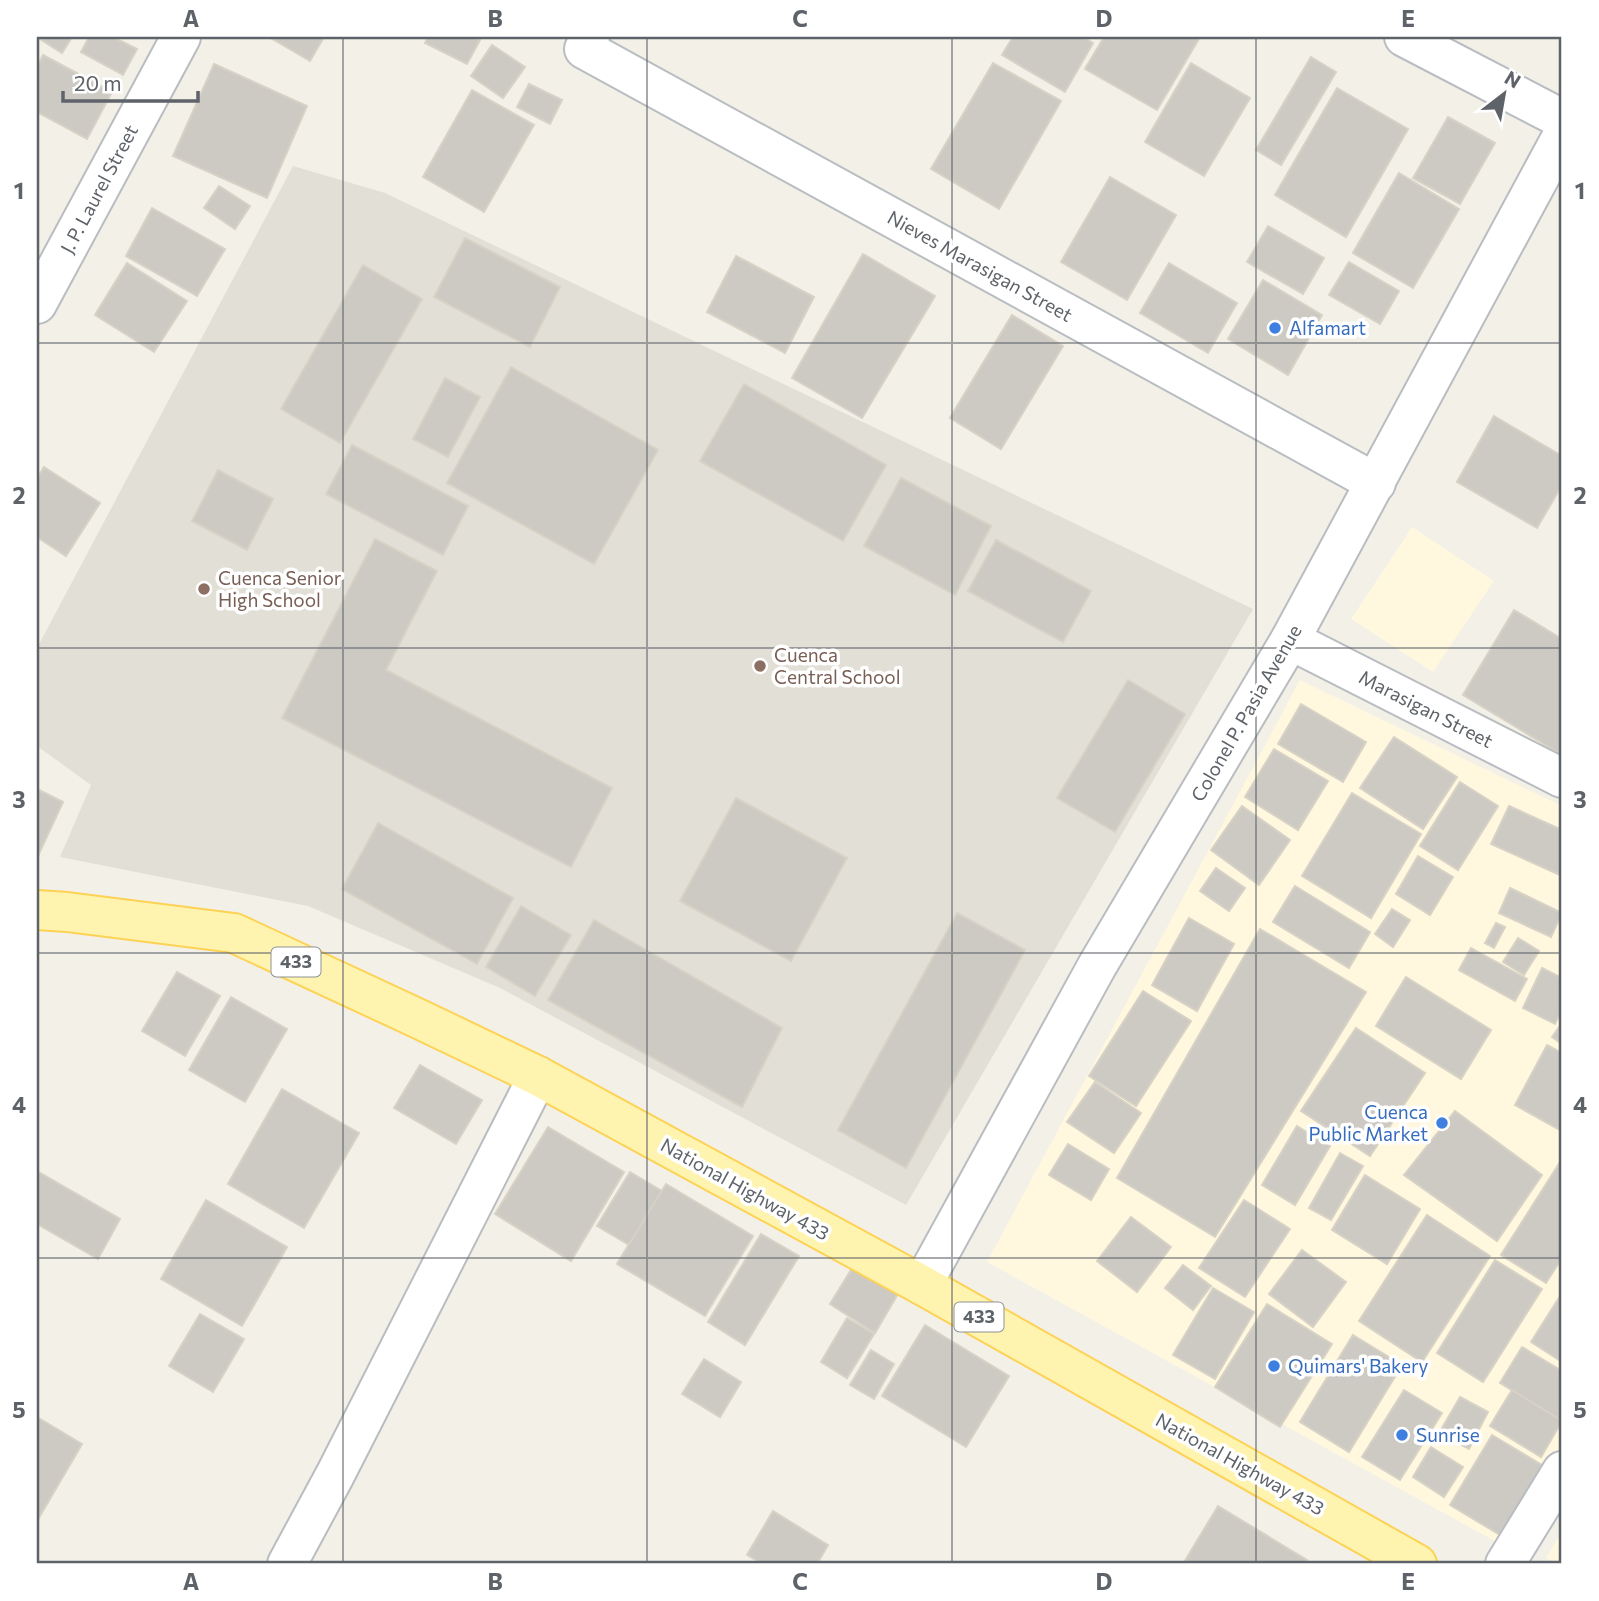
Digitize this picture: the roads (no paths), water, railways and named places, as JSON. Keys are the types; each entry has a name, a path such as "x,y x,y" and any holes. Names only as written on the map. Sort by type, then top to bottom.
{"main road":[{"name":"National Highway 433","path":"37,910 234,933 538,1076 922,1285 1417,1564"}],"street":[{"name":"J. P. Laurel Street","path":"37,304 181,37"},
{"path":"1404,37 1562,119"},
{"name":"Nieves Marasigan Street","path":"587,43 1376,483"},
{"name":"Colonel P. Pasia Avenue","path":"922,1285 1097,966 1290,640 1562,136"},
{"name":"Marasigan Street","path":"1290,640 1562,778"},
{"path":"287,1564 538,1076"},
{"path":"1505,1564 1562,1471"}],"place":[{"name":"Alfamart","path":"1275,328"},
{"name":"Cuenca Senior High School","path":"204,589"},
{"name":"Cuenca Central School","path":"760,666"},
{"name":"Cuenca Public Market","path":"1442,1123"},
{"name":"Quimars' Bakery","path":"1274,1366"},
{"name":"Sunrise","path":"1402,1435"}]}
